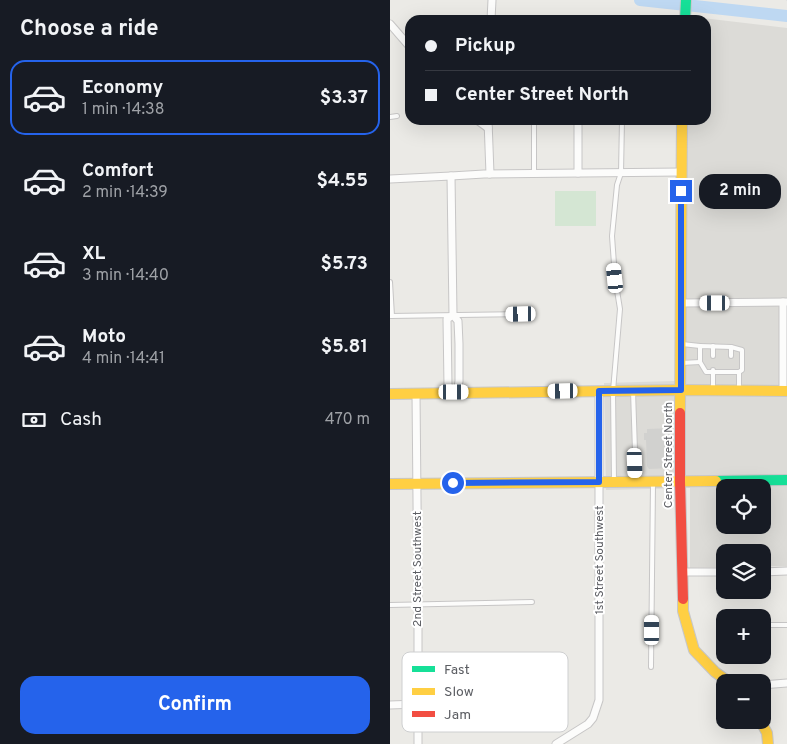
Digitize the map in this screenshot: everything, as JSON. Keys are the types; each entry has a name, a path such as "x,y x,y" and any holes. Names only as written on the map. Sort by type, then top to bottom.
{"street":[{"path":"491,15 492,0"},
{"path":"685,15 686,0"},
{"path":"390,24 405,41"},
{"path":"488,125 490,174"},
{"path":"578,125 578,173"},
{"name":"Center Street North","path":"682,125 680,481 683,611 694,650 718,674"},
{"path":"390,179 490,174 681,172"},
{"path":"451,176 453,315 458,320 459,344 459,381 458,388 454,392"},
{"path":"390,394 633,390 785,391 785,302 681,303"},
{"path":"453,315 448,319 448,386 454,392"},
{"name":"1st Street Southwest","path":"556,744 588,724 594,718 599,700 599,391"},
{"name":"2nd Street Southwest","path":"416,394 418,652"},
{"path":"390,484 787,480"},
{"path":"682,572 716,572"},
{"path":"771,572 787,572"},
{"path":"771,684 787,683"},
{"path":"765,729 768,744"}],"lane":[{"path":"390,117 397,116"},
{"path":"534,125 534,173"},
{"path":"614,482 613,391 620,309 615,278 612,236 617,185 621,173 622,125"},
{"path":"390,282 391,316 521,314"},
{"path":"681,344 731,347 742,350 739,390"},
{"path":"700,346 700,362 706,372 731,370 739,372"},
{"path":"713,346 713,356"},
{"path":"731,347 731,356"},
{"path":"681,363 700,362"},
{"path":"713,371 713,390"},
{"path":"633,390 636,481"},
{"path":"651,667 653,481"},
{"path":"390,604 532,602"},
{"path":"771,625 787,624"}],"shaded area":[{"path":"711,19 787,28 787,566 771,566 771,544 716,544 716,567 690,568 690,488 606,490 604,383 675,381 676,125 711,125"}],"green space":[{"path":"555,191 596,191 596,226 555,226"}],"building":[{"path":"673,428 673,466 671,468 649,469 647,466 644,433 647,433 647,429"}],"waterway":[{"path":"640,0 787,16"}],"traffic: fast":[{"path":"685,15 686,0"},
{"path":"771,480 787,480"}],"traffic: slow":[{"path":"680,413 682,125"},
{"path":"390,394 681,390 787,391"},
{"path":"390,484 716,481"},
{"path":"683,599 683,611 694,650 718,674"},
{"path":"765,729 768,744"}],"traffic: jam":[{"path":"680,413 683,599"}],"route":[{"path":"453,483 599,482 599,391 681,390 681,191"}]}
